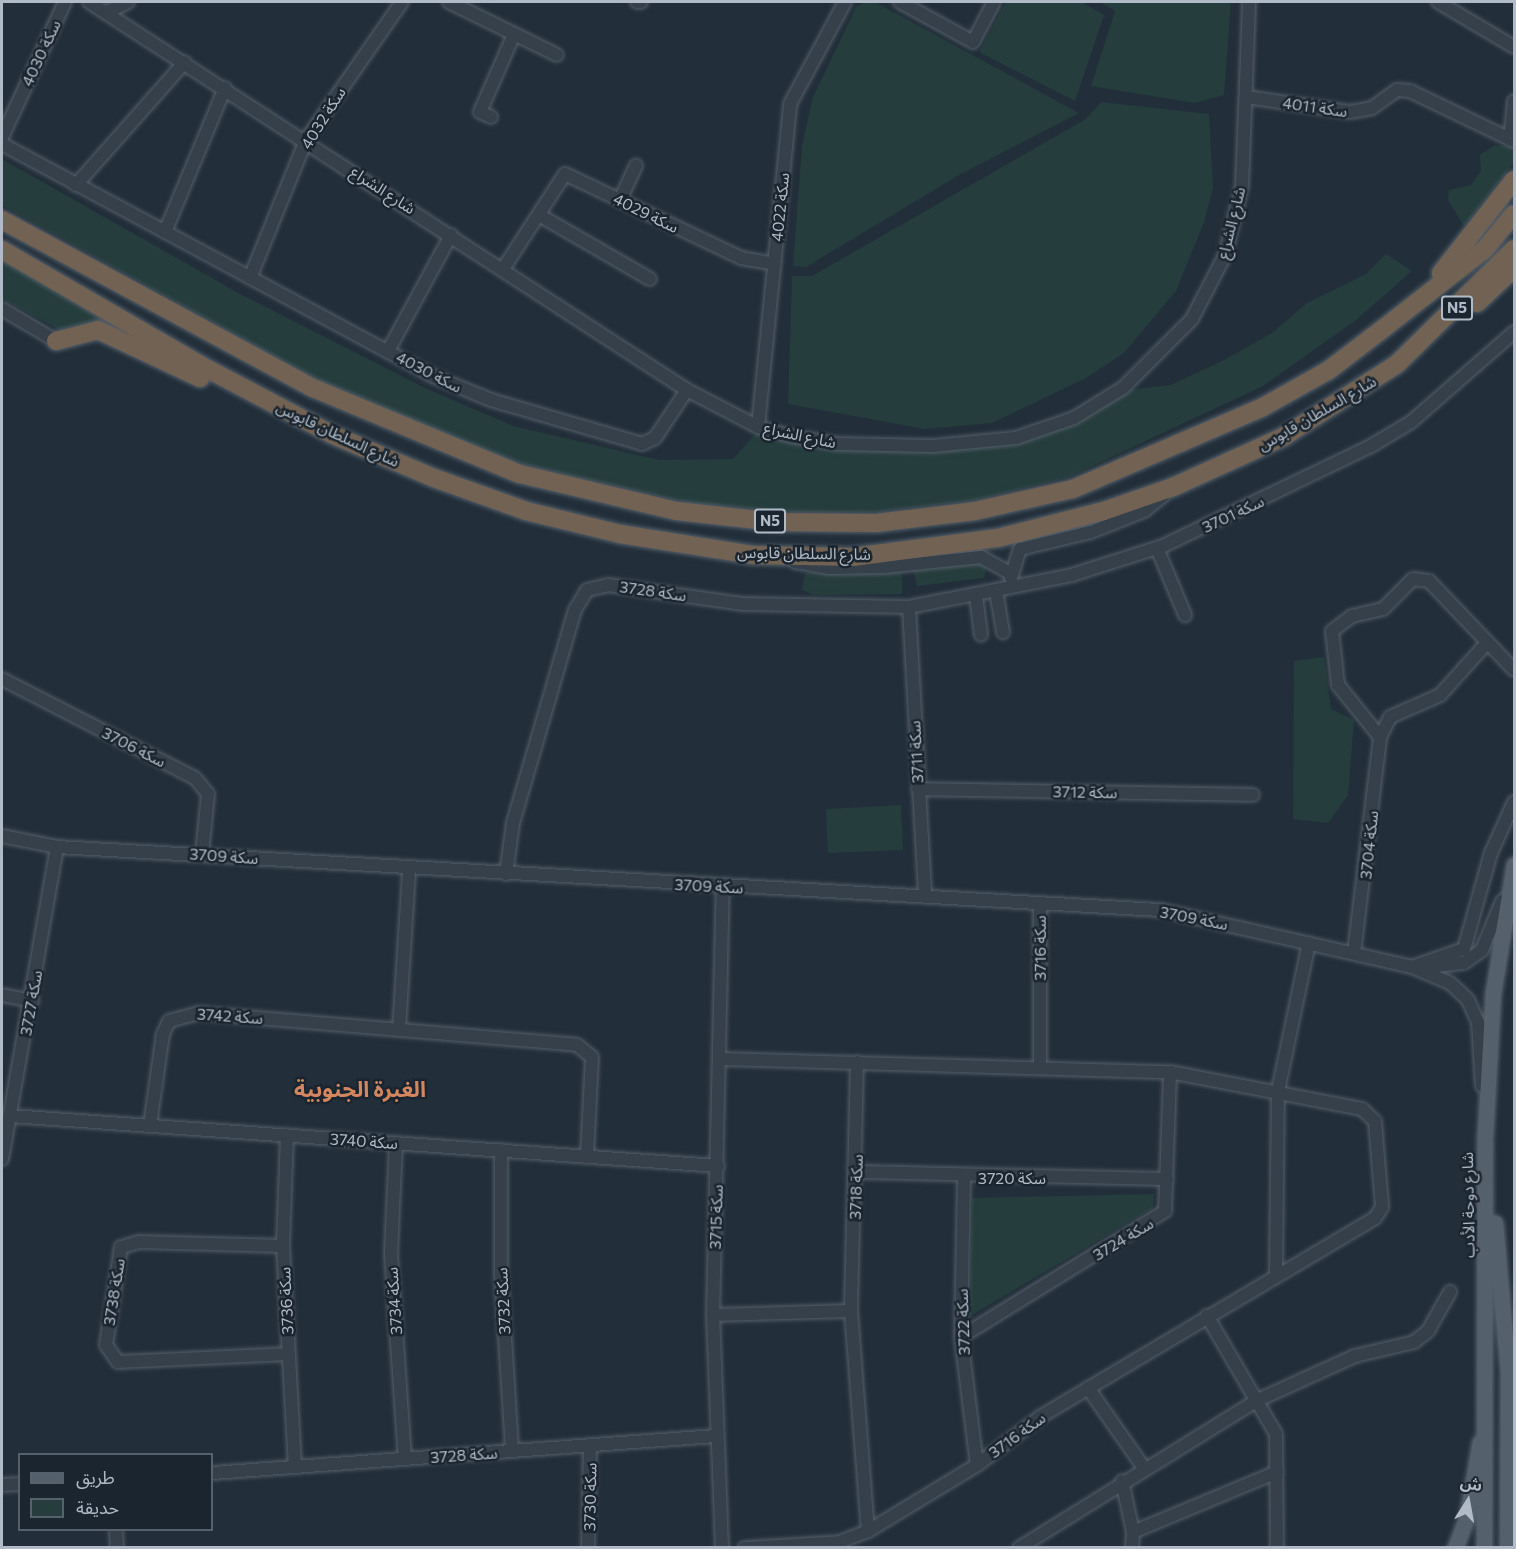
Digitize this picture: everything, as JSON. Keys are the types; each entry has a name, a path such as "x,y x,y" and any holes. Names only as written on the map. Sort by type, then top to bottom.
{"highway":[{"path":"1384,328 1439,276 1515,180"},
{"name":"شارع السلطان قابوس","path":"2,220 52,250 313,388 438,443 581,491 677,511 775,522 876,523 975,511 1072,489 1263,407 1329,370 1384,328 1485,249 1515,214"},
{"name":"شارع السلطان قابوس","path":"2,250 331,434 526,511 620,534 752,555 853,557 934,549 1057,523 1173,487 1283,437 1397,364 1515,249"},
{"path":"1397,364 1462,317 1515,268"},
{"path":"56,341 98,330 331,434"}],"main road":[{"name":"شارع دوحة الأدب","path":"1484,1548 1488,1401 1485,1135 1493,993 1514,866"},
{"path":"1487,1170 1503,1276 1508,1373 1507,1548"},
{"path":"1455,1548 1467,1517 1488,1401"}],"street":[{"name":"سكة 4030","path":"2,137 65,2"},
{"name":"شارع الشراع","path":"89,2 306,140 687,390 758,427 838,444 970,445 1047,430 1123,388 1176,342 1212,288 1242,186 1249,2"},
{"path":"107,12 128,2"},
{"name":"سكة 4032","path":"250,278 306,140 402,2"},
{"path":"448,2 557,55"},
{"name":"سكة 4022","path":"758,427 790,104 845,2"},
{"path":"900,2 973,42 994,2"},
{"path":"1438,2 1515,47"},
{"path":"491,117 480,112 514,34"},
{"path":"76,184 184,62"},
{"path":"165,232 225,88"},
{"name":"سكة 4011","path":"1246,97 1350,112 1372,108 1397,90 1410,91 1512,140 1515,101"},
{"name":"سكة 4030","path":"2,144 388,351 491,400 642,444 655,438 687,390"},
{"path":"620,200 636,166"},
{"name":"سكة 4029","path":"503,269 565,174 741,258 774,264"},
{"path":"2,213 52,250"},
{"path":"539,215 651,279"},
{"path":"388,351 451,235"},
{"path":"2,309 56,341"},
{"name":"سكة 3701","path":"909,607 1013,588 1157,548 1371,446 1411,422 1515,332"},
{"path":"1013,588 1010,573 1020,549 1091,531 1144,511 1173,487"},
{"path":"1157,548 1185,615"},
{"path":"752,555 828,568 981,557 1010,573"},
{"path":"1380,737 1338,685 1332,632 1340,622 1383,609 1420,578 1515,670"},
{"name":"سكة 3728","path":"506,874 513,823 575,610 587,590 608,585 744,604 909,607"},
{"path":"996,591 1003,632"},
{"path":"976,595 981,635"},
{"name":"سكة 3711","path":"909,607 925,896"},
{"name":"سكة 3704","path":"1354,953 1380,737 1390,717 1440,695 1486,644"},
{"name":"سكة 3706","path":"2,679 195,778 208,794 202,854"},
{"name":"سكة 3712","path":"918,789 1253,795"},
{"path":"1413,967 1464,949 1491,853 1513,806"},
{"name":"سكة 3709","path":"2,836 57,847 723,887 1161,910 1413,967 1450,983 1468,1000 1478,1022 1485,1135"},
{"name":"سكة 3727","path":"2,1159 32,1001 57,847"},
{"name":"سكة 3709","path":"1413,967 1452,967 1482,950 1514,866"},
{"path":"399,1030 409,869"},
{"name":"سكة 3715","path":"722,1548 712,1315 718,1166 723,887"},
{"name":"سكة 3716","path":"1040,903 1040,1065"},
{"path":"1276,1275 1278,1091 1309,943"},
{"path":"2,995 32,1001"},
{"name":"سكة 3742","path":"150,1125 163,1034 169,1021 181,1014 577,1045 587,1050 592,1057 587,1157"},
{"name":"سكة 3716","path":"720,1059 1040,1065 1170,1072 1278,1091 1369,1113 1375,1121 1382,1207 1375,1218 1088,1388 977,1465 868,1532 840,1542 744,1548"},
{"name":"سكة 3718","path":"857,1062 851,1311 868,1532"},
{"name":"سكة 3724","path":"961,1336 1156,1219 1165,1210 1170,1072"},
{"name":"سكة 3740","path":"10,1116 718,1166"},
{"name":"سكة 3736","path":"287,1135 283,1246 295,1467"},
{"name":"سكة 3734","path":"396,1143 391,1255 405,1459"},
{"name":"سكة 3732","path":"501,1150 501,1274 512,1451"},
{"name":"سكة 3720","path":"856,1172 964,1178 1167,1179"},
{"name":"سكة 3722","path":"964,1178 961,1336 977,1465"},
{"name":"سكة 3738","path":"283,1246 139,1242 121,1247 106,1345 118,1362 289,1354"},
{"path":"1019,1548 1122,1481 1258,1400 1355,1356 1414,1342 1428,1331 1450,1292"},
{"path":"712,1315 851,1311"},
{"path":"1207,1316 1276,1434 1277,1548"},
{"path":"1088,1388 1144,1468"},
{"name":"سكة 3728","path":"213,1473 716,1436"},
{"name":"سكة 3730","path":"588,1548 590,1445"},
{"path":"1133,1532 1277,1472"},
{"path":"1122,1481 1133,1532 1132,1548"},
{"path":"2,1485 18,1484"},
{"path":"116,1531 117,1548"}],"green space":[{"path":"866,2 875,2 1079,113 959,175 806,267 793,266 802,146 813,97 856,7"},
{"path":"1006,2 1082,2 1104,15 1075,101 979,52"},
{"path":"1100,2 1231,2 1224,95 1195,103 1091,86 1115,11"},
{"path":"1101,102 1209,114 1213,188 1204,222 1176,291 1124,353 1086,378 992,423 925,429 788,404 792,276 812,276 1086,119"},
{"path":"1495,145 1514,147 1514,162 1464,226 1448,200 1449,190 1471,185 1481,171 1480,155"},
{"path":"2,159 240,294 425,388 513,426 659,460 733,459 758,431 933,450 1016,441 1126,390 1171,385 1226,359 1272,333 1307,303 1366,274 1386,254 1412,271 1356,320 1263,386 1069,477 976,500 876,512 783,512 688,503 489,455 337,391 2,205"},
{"path":"2,260 104,319 60,330 2,299"},
{"path":"977,561 987,566 984,578 917,586 913,568"},
{"path":"902,570 902,594 814,595 802,590 805,573"},
{"path":"1324,657 1331,709 1354,720 1348,795 1328,823 1293,819 1294,661"},
{"path":"901,805 903,850 828,853 826,809"},
{"path":"1154,1194 1153,1208 970,1316 972,1198"}],"district":[{"name":"الغبرة الجنوبية","path":"360,1089"}]}
